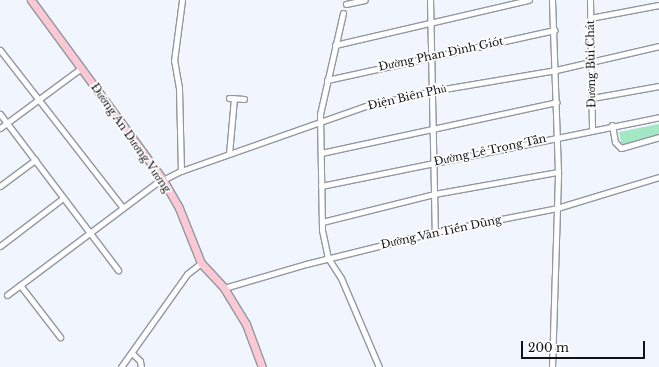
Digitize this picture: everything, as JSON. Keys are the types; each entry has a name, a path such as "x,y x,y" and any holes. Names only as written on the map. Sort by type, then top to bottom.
{"main road":[{"name":"Đường An Dương Vương","path":"31,0 163,180 179,208 201,263 224,288 246,324 262,367"}],"street":[{"path":"182,0 174,60 179,88 182,171"},
{"path":"346,4 365,0"},
{"path":"430,0 435,232"},
{"path":"335,45 529,0"},
{"path":"552,0 556,70 558,172 552,367"},
{"name":"Đường Bùi Chát","path":"590,0 592,129"},
{"path":"590,18 659,5"},
{"path":"343,13 327,80 319,123 322,222 328,258 341,278 379,367"},
{"name":"Đường Phan Đình Giót","path":"327,80 554,30"},
{"name":"Điện Biên Phủ","path":"7,295 123,208 163,180 182,171 366,106 432,91 556,70 659,46"},
{"path":"0,50 38,101 123,208"},
{"path":"0,128 81,68"},
{"path":"592,98 659,86"},
{"path":"229,154 232,98 244,99"},
{"path":"321,152 556,102"},
{"path":"0,114 118,270"},
{"name":"Đường Lê Trọng Tấn","path":"321,186 557,136 659,117"},
{"path":"612,125 615,142 621,148 659,137"},
{"path":"0,186 35,160"},
{"path":"322,222 434,194 558,172"},
{"name":"Đường Văn Tiến Dũng","path":"224,288 328,258 435,232 557,208 659,176"},
{"path":"0,246 63,198"},
{"path":"121,367 187,274 201,263"},
{"path":"20,285 60,337"},
{"path":"132,352 140,361 141,367"}],"green space":[{"path":"659,124 659,135 622,147 619,132"}]}
